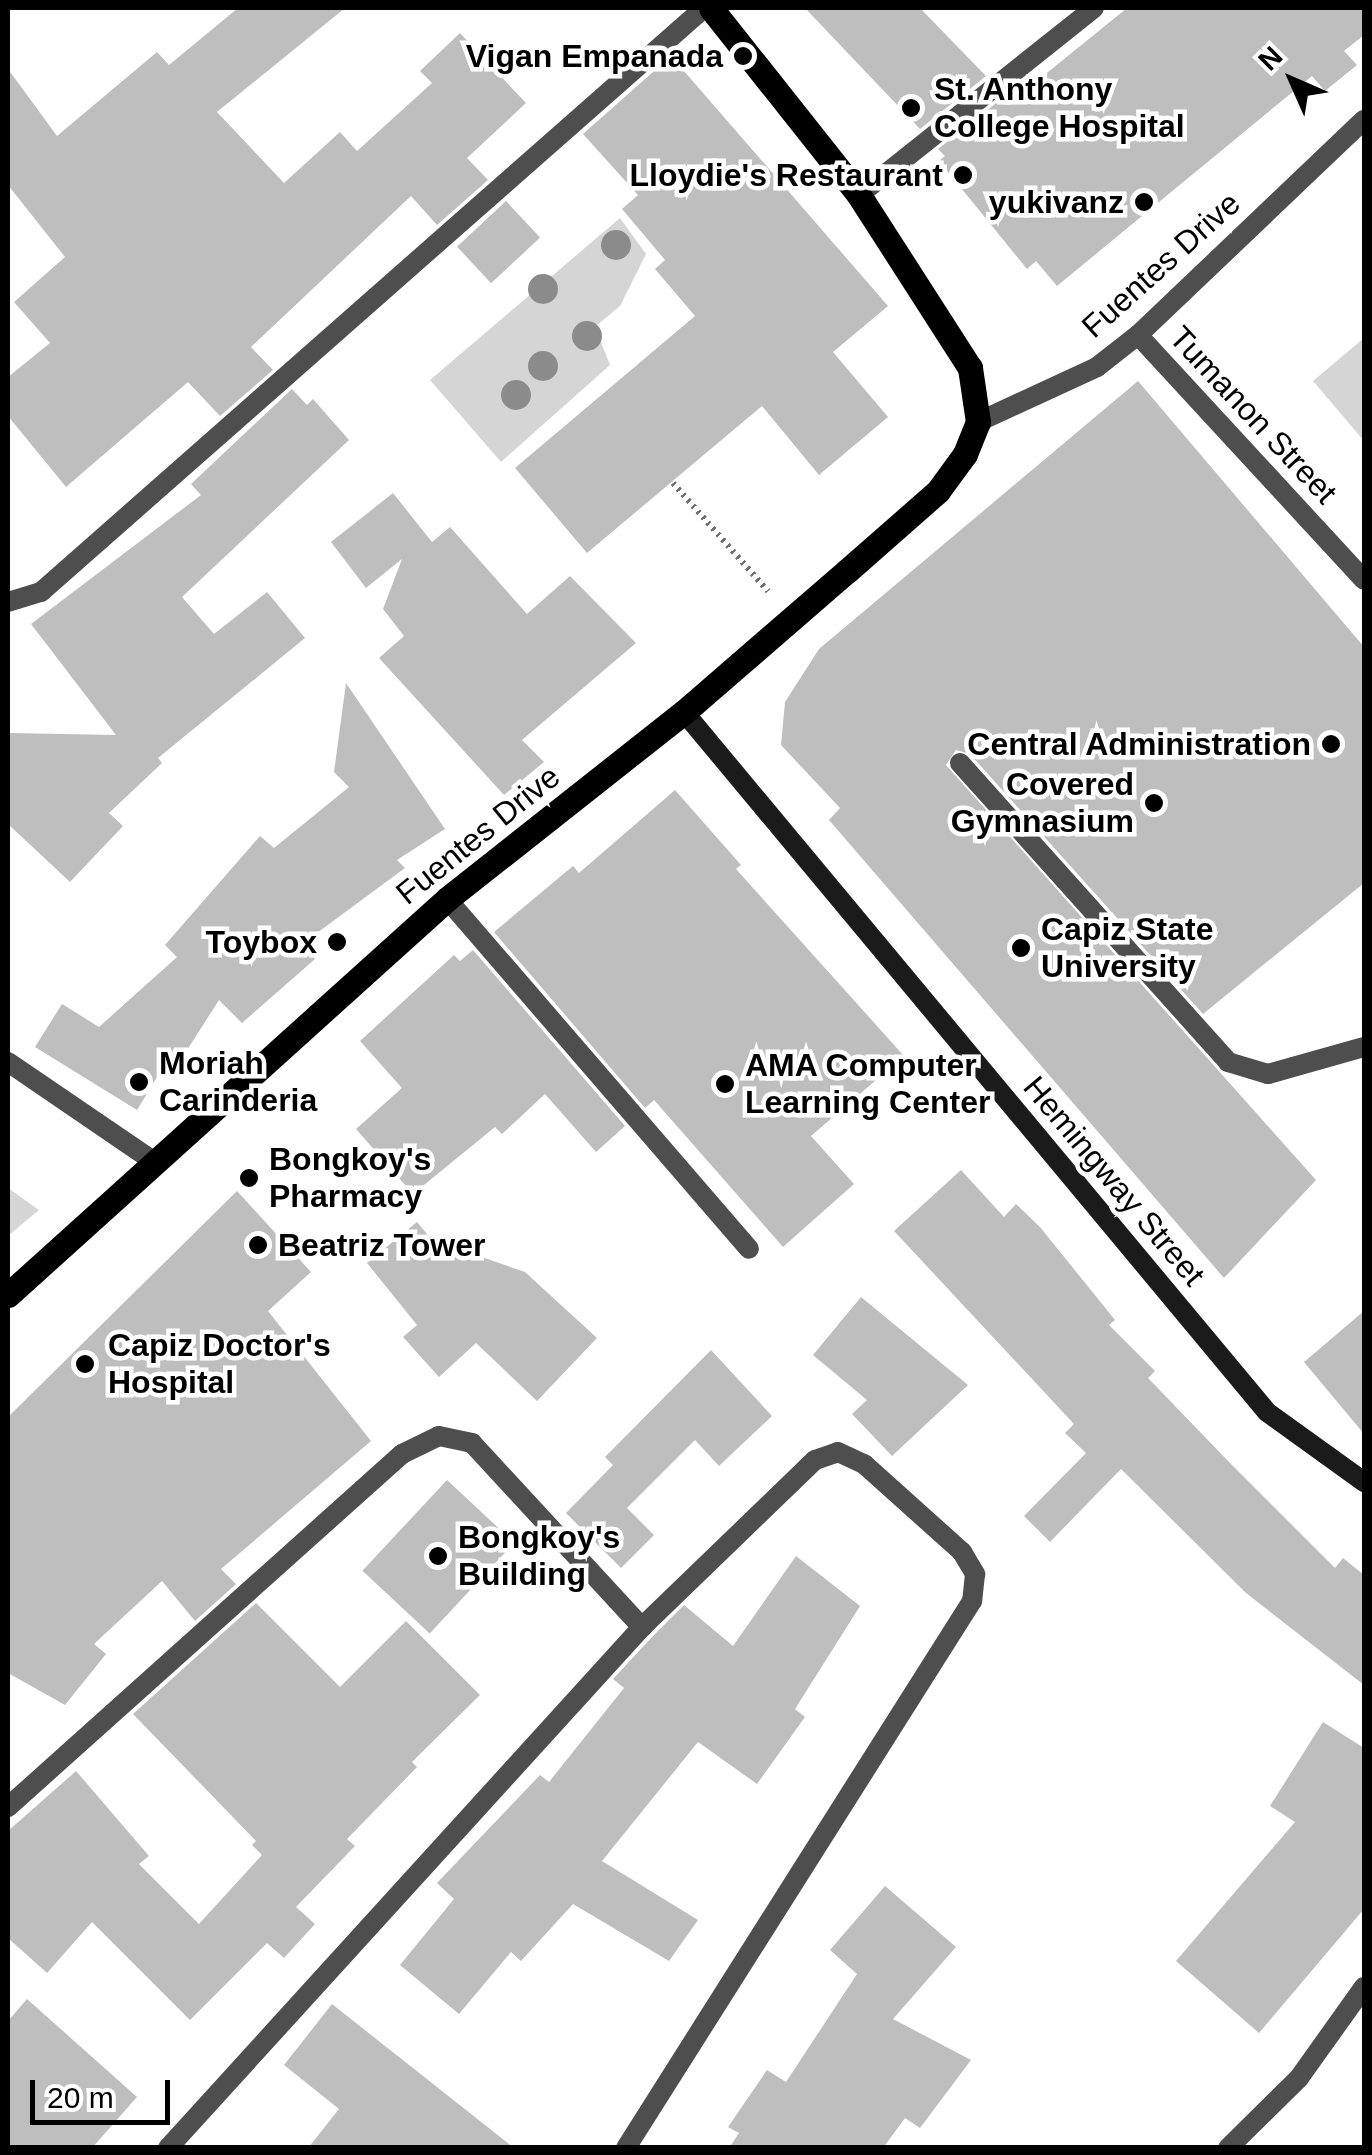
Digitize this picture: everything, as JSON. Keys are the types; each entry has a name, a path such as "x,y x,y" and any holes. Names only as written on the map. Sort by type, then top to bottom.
{"main road":[{"path":"708,8 859,195 970,368 978,422"},
{"name":"Fuentes Drive","path":"8,1295 447,899 684,712 938,491 965,454 978,422"},
{"name":"Hemingway Street","path":"684,712 1266,1412 1364,1482"}],"street":[{"path":"8,602 41,592 708,8"},
{"path":"859,195 1094,8"},
{"name":"Fuentes Drive","path":"978,422 1097,366 1138,334 1364,120"},
{"name":"Tumanon Street","path":"1138,334 1364,580"},
{"path":"960,763 1228,1062 1268,1074 1364,1047"},
{"path":"447,899 749,1249"},
{"path":"8,1062 156,1163"},
{"path":"8,1806 402,1454 439,1436 472,1443 642,1627"},
{"path":"168,2148 642,1627 815,1460 838,1452 878,1477 962,1552 976,1574 972,1601 626,2148"},
{"path":"1228,2148 1298,2078 1364,1987"}],"path":[{"path":"673,484 770,594"}],"shaded area":[{"path":"620,218 646,254 620,306 595,327 610,365 501,462 430,380"},
{"path":"1364,338 1364,441 1313,381"},
{"path":"8,1188 39,1210 8,1236"}],"building":[{"path":"238,8 345,8 217,112 284,183 340,132 357,151 432,83 420,71 460,33 526,103 467,158 488,180 437,225 411,196 251,347 273,370 220,416 188,382 66,487 8,416 8,377 50,343 14,302 65,257 8,185 8,69 57,136 157,52 169,65"},
{"name":"St. Anthony College Hospital","path":"805,8 920,8 986,76 920,129"},
{"path":"1127,8 1364,8 1364,35 1344,51 1357,65 1325,91 1312,76 1057,286 1036,261 1027,269 939,161 945,156 938,149 1005,96 1011,102"},
{"path":"671,56 888,306 833,352 888,417 819,475 762,406 587,553 515,468 695,316 655,269 665,260 622,209 638,195 583,134"},
{"path":"506,201 540,238 491,283 457,247"},
{"path":"1138,381 1364,647 1364,883 1203,1014 970,754 956,750 946,765 1316,1180 1224,1278 829,820 840,808 781,745 785,702 819,649"},
{"path":"292,389 307,405 313,399 349,440 182,597 214,634 267,592 305,638 158,758 162,763 109,813 123,826 70,882 8,824 8,733 116,735 31,624 201,495 191,484"},
{"path":"393,493 432,542 450,527 527,614 570,576 636,643 522,740 544,762 504,795 379,658 404,636 383,609 402,559 366,588 331,542"},
{"path":"346,683 445,829 397,860 405,868 302,944 315,959 242,1023 219,1000 180,1061 171,1054 137,1110 35,1047 62,1004 99,1027 177,957 165,945 260,836 274,848 349,787 334,772"},
{"path":"675,790 741,865 736,869 904,1056 811,1136 854,1184 783,1247 654,1100 645,1108 494,932 573,866 579,873"},
{"path":"473,950 625,1126 596,1152 545,1094 502,1134 495,1127 413,1194 356,1129 402,1088 360,1041 454,955 460,961"},
{"path":"961,1170 1004,1217 1016,1204 1040,1227 1115,1320 1109,1325 1155,1371 1148,1378 1230,1463 1335,1568 1343,1558 1364,1575 1364,1685 1246,1593 1121,1469 1050,1542 1024,1516 1086,1453 1065,1433 1074,1424 894,1231"},
{"path":"237,1191 311,1272 268,1311 371,1441 221,1569 236,1584 195,1621 162,1581 94,1644 106,1654 65,1705 8,1673 8,1417"},
{"path":"417,1222 432,1240 525,1272 597,1338 537,1401 476,1343 439,1377 403,1337 417,1325 367,1263"},
{"path":"861,1297 968,1385 892,1456 852,1414 867,1400 813,1355"},
{"path":"1364,1311 1364,1434 1304,1362"},
{"path":"711,1350 772,1416 719,1466 695,1440 627,1508 654,1535 621,1568 566,1513 613,1465 605,1457"},
{"name":"Bongkoy's Building","path":"447,1480 514,1543 430,1633 362,1571"},
{"path":"796,1556 860,1606 795,1709 805,1717 757,1784 698,1742 602,1861 698,1920 669,1961 573,1904 521,1961 511,1952 459,2014 400,1965 454,1899 437,1883 540,1775 549,1782 624,1688 613,1679 652,1637 684,1605 733,1646"},
{"path":"256,1603 340,1687 406,1621 480,1695 412,1762 417,1767 347,1839 355,1846 296,1907 315,1924 284,1958 267,1943 190,2020 92,1922 47,1973 8,1938 8,1831 76,1771 149,1856 139,1864 199,1924 262,1855 252,1845 256,1841 133,1714"},
{"path":"1323,1722 1364,1748 1364,1909 1259,2033 1176,1961 1295,1822 1270,1806"},
{"path":"885,1886 956,1947 893,2019 971,2060 920,2128 905,2118 883,2148 729,2148 739,2133 728,2127 767,2070 786,2082 857,1974 830,1950"},
{"path":"27,1999 137,2097 92,2148 8,2148 8,2021"},
{"path":"332,2004 514,2148 308,2148 339,2109 284,2065"}],"place":[{"name":"Vigan Empanada","path":"743,56"},
{"name":"St. Anthony College Hospital","path":"911,108"},
{"name":"Lloydie's Restaurant","path":"963,175"},
{"name":"yukivanz","path":"1144,202"},
{"name":"Central Administration","path":"1331,744"},
{"name":"Covered Gymnasium","path":"1154,803"},
{"name":"Toybox","path":"337,942"},
{"name":"Capiz State University","path":"1021,948"},
{"name":"Moriah Carinderia","path":"139,1082"},
{"name":"AMA Computer Learning Center","path":"725,1084"},
{"name":"Bongkoy's Pharmacy","path":"249,1178"},
{"name":"Beatriz Tower","path":"258,1245"},
{"name":"Capiz Doctor's Hospital","path":"85,1364"},
{"name":"Bongkoy's Building","path":"438,1556"}]}
